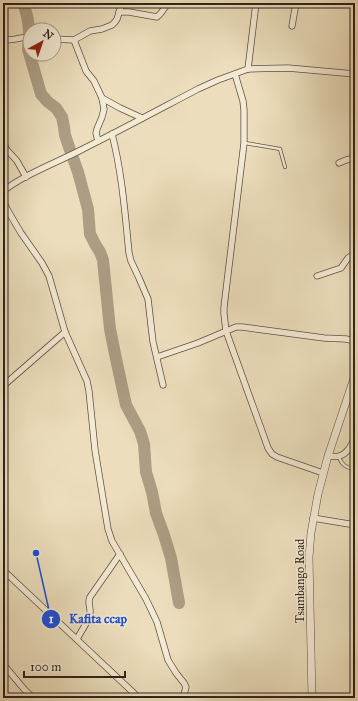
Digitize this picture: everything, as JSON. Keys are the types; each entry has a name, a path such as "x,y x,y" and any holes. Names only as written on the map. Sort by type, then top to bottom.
{"street":[{"path":"62,39 74,40 90,31 102,29 112,25 115,22 122,3"},
{"path":"119,12 129,12 157,17 168,3"},
{"path":"248,69 256,3"},
{"path":"292,26 296,3"},
{"path":"3,39 9,40 22,38"},
{"path":"74,40 86,71 94,81 102,98 104,109 96,133 98,141"},
{"path":"3,191 40,169 78,152 198,89 248,69 288,68 355,74"},
{"path":"235,74 243,101 244,143 224,308 226,332 268,448 272,454 323,473"},
{"path":"102,98 142,118"},
{"path":"112,134 121,177 129,253 131,261 148,299 153,342 163,385"},
{"path":"3,144 17,161 26,177"},
{"path":"339,163 355,158"},
{"path":"3,201 21,233 50,276 65,332 87,381 95,450 108,529 112,541 146,599 157,622 168,660 186,687 183,698"},
{"path":"317,276 341,268 348,258 355,253"},
{"path":"157,357 236,327 355,341"},
{"path":"3,386 65,332"},
{"name":"Tsambango Road","path":"312,698 309,557 314,518 323,473 353,386 355,375"},
{"path":"328,456 339,456 347,451 355,435"},
{"path":"314,518 349,524 355,523"},
{"path":"77,639 89,617 90,610 88,600 120,554"},
{"path":"3,570 139,698"},
{"path":"3,664 33,698"}],"lane":[{"path":"244,143 280,149 285,167"},
{"path":"339,456 344,466 355,470"}],"waterway":[{"path":"23,3 28,22"},
{"path":"32,62 41,94 56,108 62,117 65,135 70,150"},
{"path":"73,158 88,209 90,234 103,260 110,329 126,405 140,431 144,444 146,472 156,513 171,558 179,603"}],"place":[{"name":"Kafita ccap","path":"36,553"}]}
